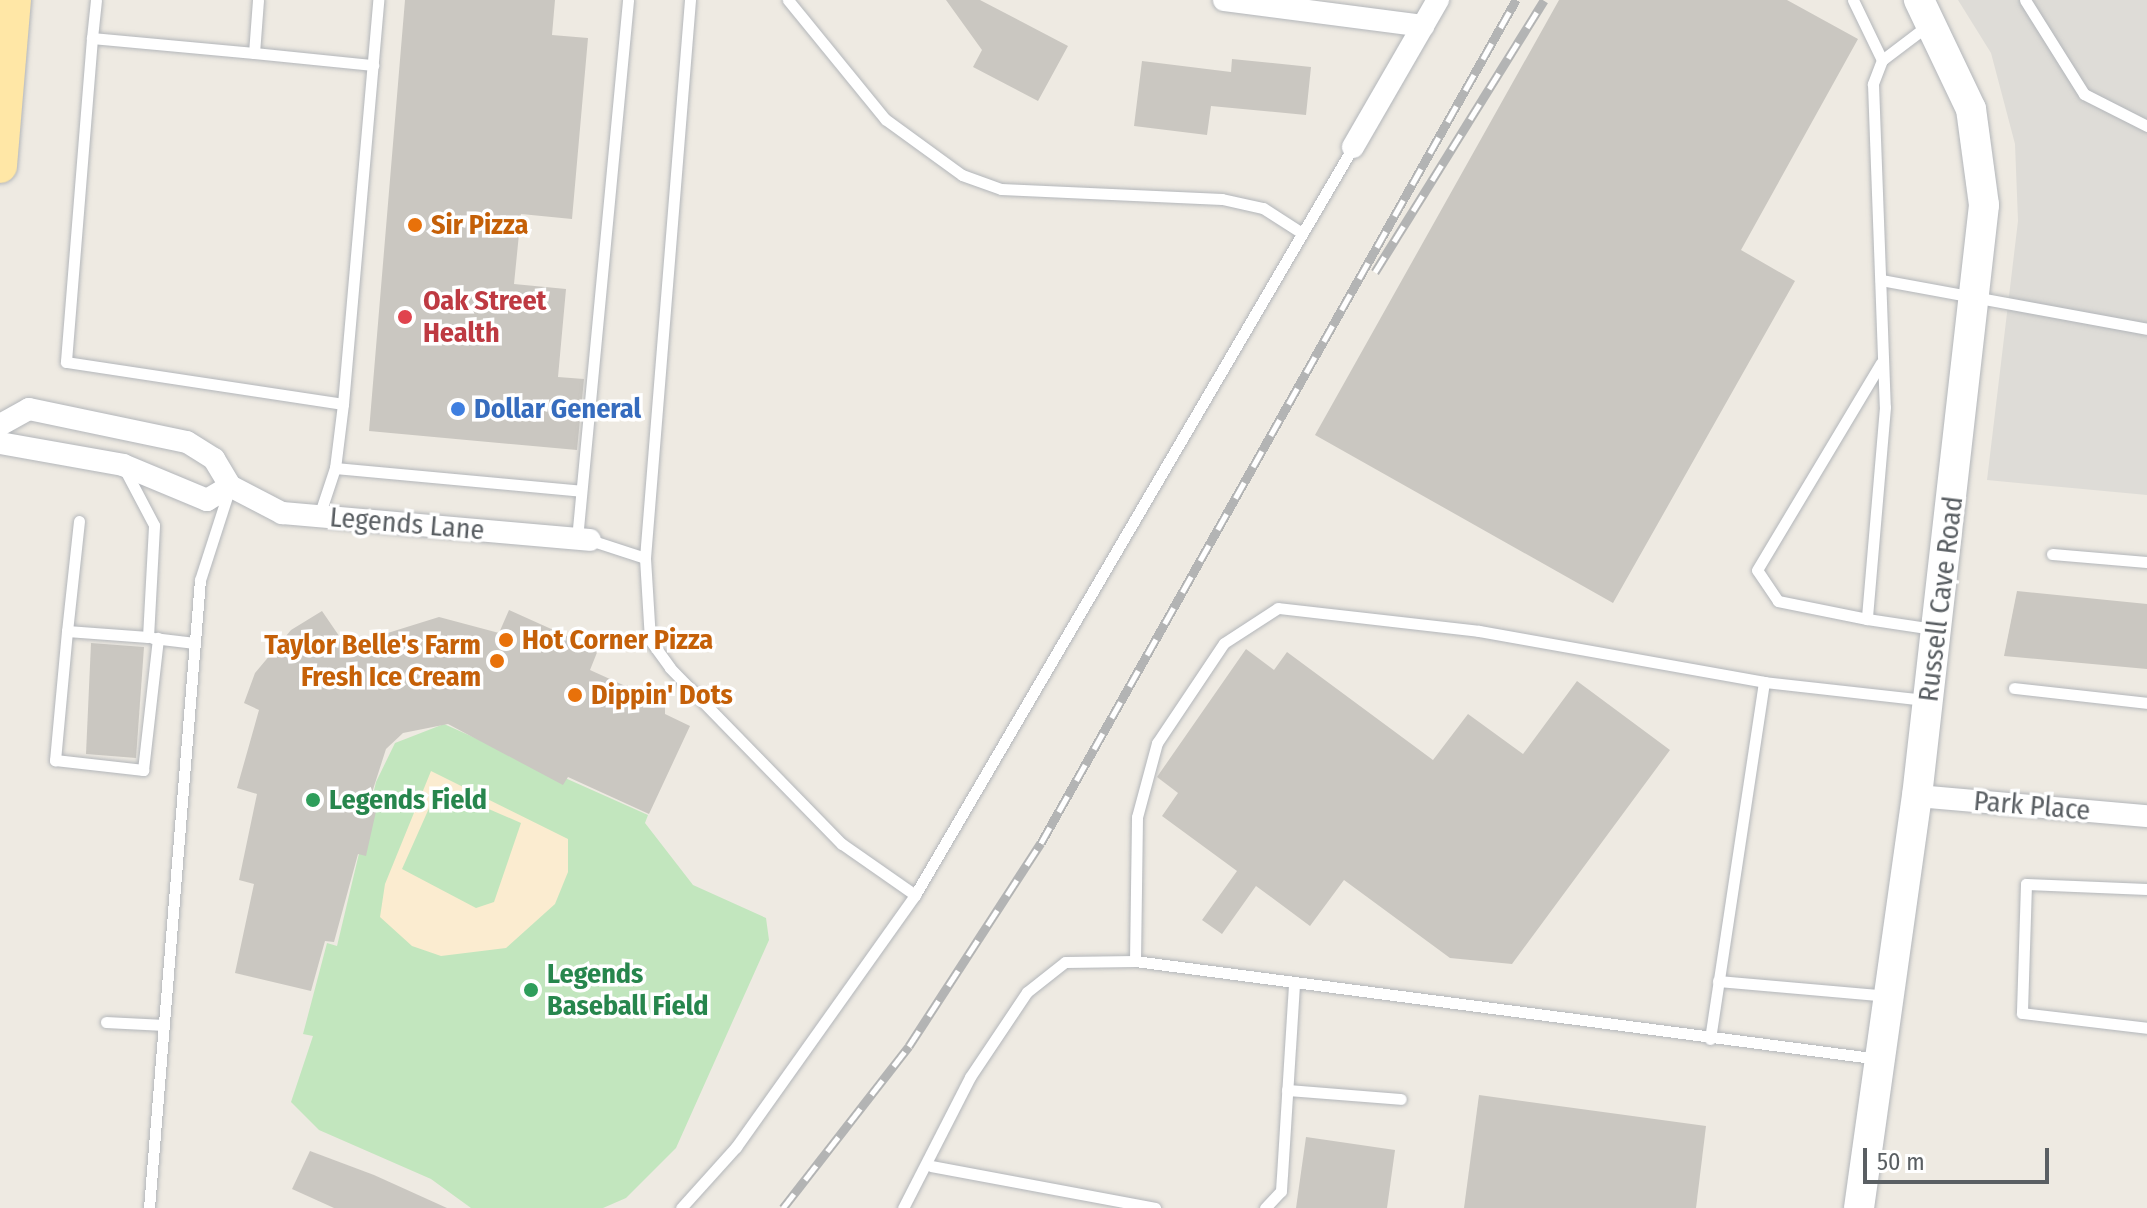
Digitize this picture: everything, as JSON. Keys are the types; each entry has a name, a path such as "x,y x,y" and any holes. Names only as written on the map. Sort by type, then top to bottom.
{"main road":[{"path":"0,166 5,46 14,0"}],"street":[{"path":"1224,0 1423,26"},
{"path":"1353,147 1438,0"},
{"name":"Russell Cave Road","path":"1859,1208 1917,796 1979,298 1982,158 1971,109 1925,11"},
{"name":"Legends Lane","path":"0,425 29,409 187,442 214,459 230,486 282,513 584,540"},
{"path":"0,443 123,465 207,500 230,486"},
{"name":"Park Place","path":"1917,796 2147,816"}],"lane":[{"path":"96,0 66,362 343,404"},
{"path":"254,53 258,0"},
{"path":"319,516 335,468 343,404 378,0"},
{"path":"628,0 581,491 584,540 645,558"},
{"path":"690,0 645,558 650,640 670,668 842,844 915,895"},
{"path":"788,0 885,119 962,175 1001,189 1222,199 1263,208 1302,233"},
{"path":"1853,0 1882,60"},
{"path":"2025,0 2084,94 2147,126"},
{"path":"1867,619 1885,407 1881,363 1881,168 1872,132 1882,60 1925,11"},
{"path":"92,38 373,65"},
{"path":"681,1208 736,1147 915,895 1353,147"},
{"path":"1881,280 2147,329"},
{"path":"1881,363 1757,570 1778,601 1938,630"},
{"path":"79,521 55,760 143,770 153,638 154,525 123,465"},
{"path":"335,468 581,491"},
{"path":"152,1207 200,580 230,486"},
{"path":"2052,554 2147,562"},
{"path":"1135,961 1137,817 1157,743 1224,643 1278,608 1479,631 1764,682 1929,701"},
{"path":"67,631 195,643"},
{"path":"1710,1039 1764,682"},
{"path":"2014,688 2147,703"},
{"path":"2147,889 2026,884 2022,1013 2147,1028"},
{"path":"903,1208 931,1166 970,1077 1027,992 1065,962 1135,961 1880,1059"},
{"path":"1718,981 1889,996"},
{"path":"1265,1208 1281,1191 1294,982"},
{"path":"106,1022 164,1025"},
{"path":"1287,1090 1401,1099"},
{"path":"931,1166 1155,1208"}],"shaded area":[{"path":"1958,0 2147,0 2147,495 1987,480 2018,221 2015,144 1991,53"}],"green space":[{"name":"Legends Baseball Field","path":"444,724 648,815 645,823 693,885 766,918 769,940 676,1148 626,1198 603,1208 471,1208 431,1179 319,1130 291,1102 313,1036 303,1034 327,943 337,946 376,782 395,743"}],"sand":[{"path":"431,771 568,839 568,872 555,904 506,948 441,956 412,946 380,917 385,884","holes":["454,794 521,823 494,902 476,908 402,869 430,806"]}],"building":[{"path":"405,0 555,0 552,35 588,38 572,219 521,214 514,284 566,289 558,377 584,379 577,450 369,431"},
{"path":"946,0 980,0 1068,46 1038,101 973,67 982,50"},
{"path":"1559,0 1787,0 1858,39 1741,250 1795,281 1613,603 1315,435"},
{"path":"1232,59 1311,67 1306,115 1211,106 1207,135 1134,126 1142,61 1231,72"},
{"path":"2017,591 2147,604 2147,669 2004,656"},
{"name":"Legends Field","path":"509,610 598,650 590,670 665,704 665,714 690,726 649,814 568,777 563,785 448,724 403,733 386,749 368,805 377,807 366,856 358,854 334,942 325,941 311,991 235,973 254,884 239,880 257,794 237,788 259,710 244,703 255,673 291,630 322,611 346,646 439,617 499,633"},
{"path":"91,643 144,647 136,758 86,754"},
{"path":"1246,649 1274,670 1287,652 1433,760 1468,714 1523,754 1577,681 1670,750 1512,964 1450,958 1344,880 1310,926 1256,886 1222,934 1202,920 1237,871 1162,816 1178,793 1157,777"},
{"path":"1479,1095 1706,1126 1696,1208 1464,1208"},
{"path":"1306,1137 1395,1150 1387,1208 1296,1208"},
{"path":"310,1151 374,1175 447,1208 334,1208 292,1189"}],"railway":[{"path":"783,1208 909,1046 1041,843 1516,0"},
{"path":"1375,272 1544,0"}],"place":[{"name":"Sir Pizza","path":"415,225"},
{"name":"Oak Street Health","path":"405,317"},
{"name":"Dollar General","path":"458,409"},
{"name":"Hot Corner Pizza","path":"506,640"},
{"name":"Taylor Belle's Farm Fresh Ice Cream","path":"497,661"},
{"name":"Dippin' Dots","path":"575,695"},
{"name":"Legends Field","path":"313,800"},
{"name":"Legends Baseball Field","path":"531,990"}]}
